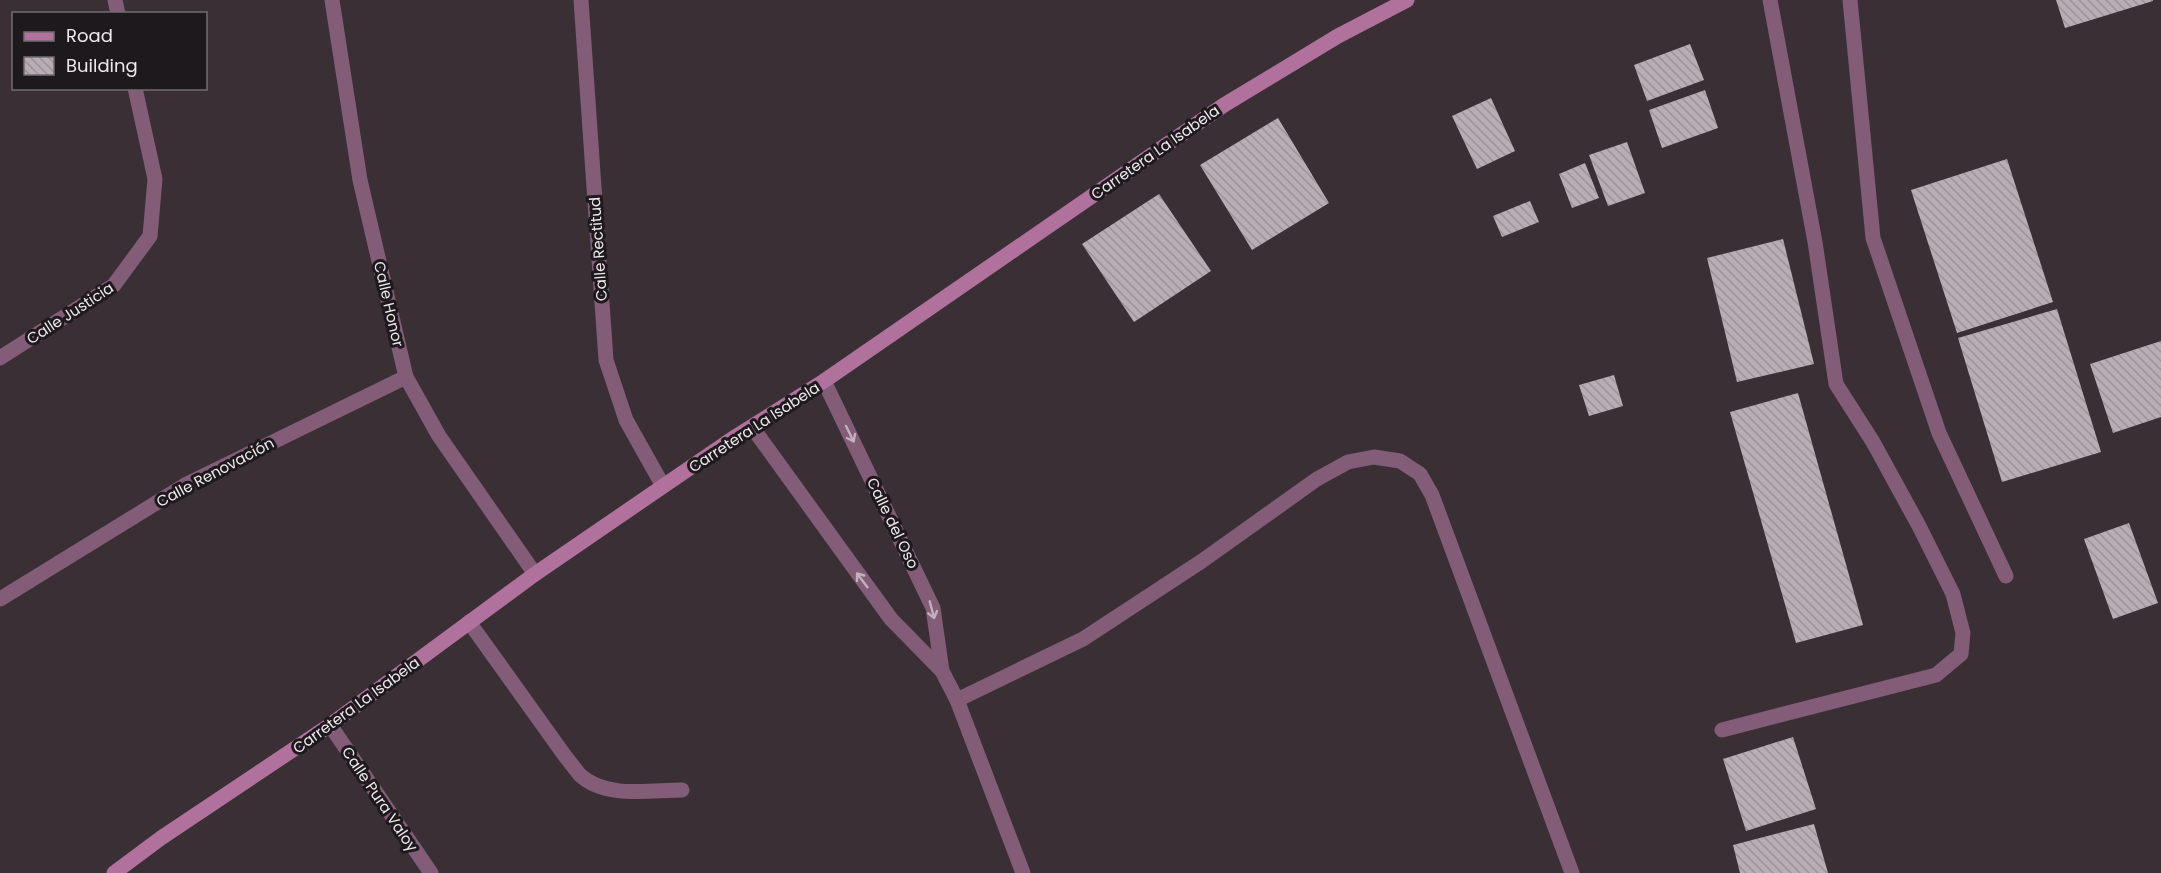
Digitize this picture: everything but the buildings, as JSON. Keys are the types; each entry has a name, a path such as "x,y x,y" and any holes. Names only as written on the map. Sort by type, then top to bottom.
{"main road":[{"name":"Carretera La Isabela","path":"114,873 161,838 330,725 535,574 663,486 824,381 1224,105 1338,36 1407,0"}],"street":[{"name":"Calle Honor","path":"332,0 360,180 406,377 439,436 535,574"},
{"name":"Calle Rectitud","path":"582,0 606,360 626,420 663,486"},
{"path":"1722,730 1935,675 1961,654 1963,633 1953,594 1919,526 1873,441 1836,384 1815,242 1770,0"},
{"path":"1850,0 1873,238 1939,433 2006,576"},
{"name":"Calle Justicia","path":"0,358 114,285 150,236 155,179 135,90"},
{"name":"Calle Renovación","path":"0,599 187,484 406,377"},
{"name":"Calle del Oso","path":"824,381 933,608 942,671"},
{"name":"Calle del Oso","path":"752,427 891,620 942,671 957,700 1023,873"},
{"path":"957,700 1083,639 1202,561 1317,479 1348,462 1374,457 1400,460 1420,474 1432,495 1572,873"},
{"path":"469,622 565,756 582,776 598,786 619,790 682,790"},
{"name":"Calle Pura Valoy","path":"330,725 431,873"}]}
